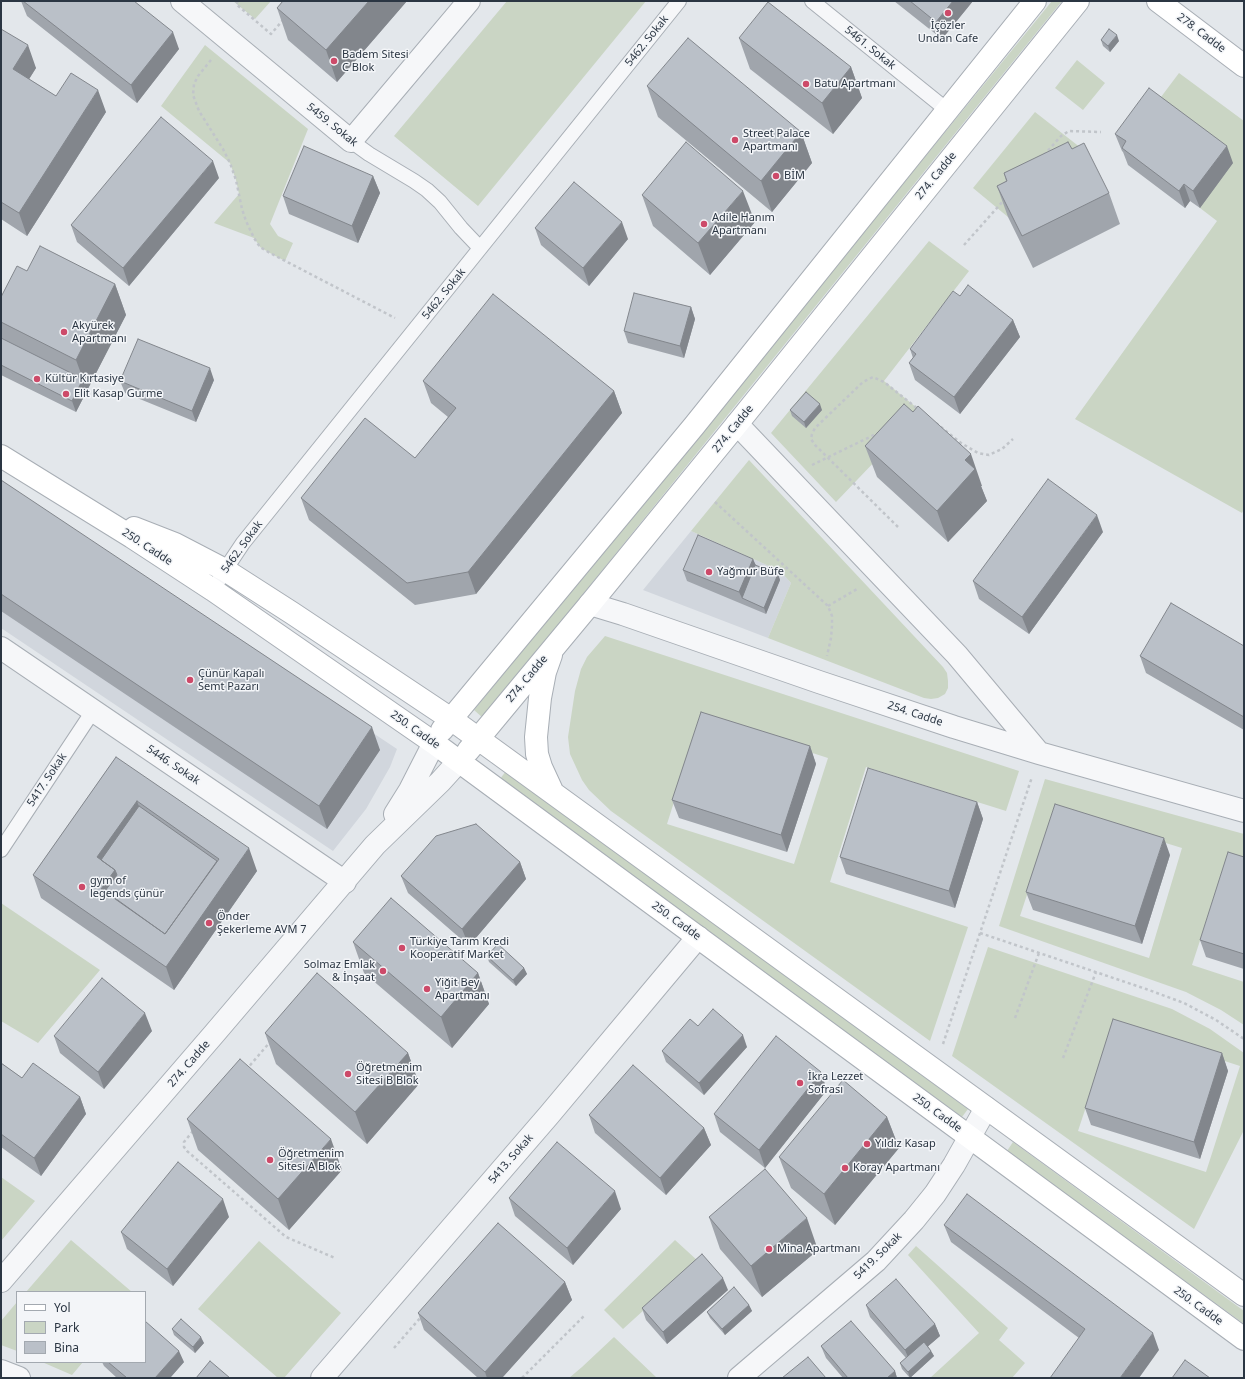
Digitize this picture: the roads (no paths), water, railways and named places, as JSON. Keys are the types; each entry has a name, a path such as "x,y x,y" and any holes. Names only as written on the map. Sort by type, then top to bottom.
{"street":[{"name":"5459. Sokak","path":"182,1 351,141"},
{"path":"351,141 469,1"},
{"name":"274. Cadde","path":"1,1281 345,882 375,845 410,790 434,743 451,719 694,426 1035,1"},
{"name":"274. Cadde","path":"375,845 440,782 459,761 590,604 1078,1"},
{"name":"278. Cadde","path":"1158,1 1244,66"},
{"path":"737,424 957,656 1039,753"},
{"name":"250. Cadde","path":"1,456 100,517 213,590 434,743 1244,1339"},
{"name":"250. Cadde","path":"100,517 175,544 225,570 451,719 1244,1295"},
{"name":"254. Cadde","path":"590,604 954,727 1039,753 1244,811"},
{"path":"554,647 548,661 540,698 536,737 537,754 540,767 554,794"},
{"name":"5446. Sokak","path":"1,648 345,882"},
{"name":"5413. Sokak","path":"322,1378 549,1115 698,938"},
{"name":"5419. Sokak","path":"739,1378 876,1261 892,1245 935,1194 954,1165 986,1108"},
{"path":"1,1371 19,1378"}],"lane":[{"name":"5462. Sokak","path":"213,590 243,543 679,1"},
{"name":"5461. Sokak","path":"812,1 947,110"},
{"name":"5459. Sokak","path":"351,141 369,154 414,180 427,190 440,202 461,228 480,248"},
{"name":"5417. Sokak","path":"1,850 93,711"}],"place":[{"name":"İçözler Undan Cafe","path":"948,13"},
{"name":"Badem Sitesi C Blok","path":"334,61"},
{"name":"Batu Apartmanı","path":"806,84"},
{"name":"Street Palace Apartmanı","path":"735,140"},
{"name":"BİM","path":"776,176"},
{"name":"Adile Hanım Apartmanı","path":"704,224"},
{"name":"Akyürek Apartmanı","path":"64,332"},
{"name":"Kültür Kırtasiye","path":"37,379"},
{"name":"Elit Kasap Gurme","path":"66,394"},
{"name":"Yağmur Büfe","path":"709,572"},
{"name":"Çünür Kapalı Semt Pazarı","path":"190,680"},
{"name":"gym of legends çünür","path":"82,887"},
{"name":"Önder Şekerleme AVM 7","path":"209,923"},
{"name":"Türkiye Tarım Kredi Kooperatif Market","path":"402,948"},
{"name":"Solmaz Emlak & İnşaat","path":"383,971"},
{"name":"Yiğit Bey Apartmanı","path":"427,989"},
{"name":"Öğretmenim Sitesi B Blok","path":"348,1074"},
{"name":"İkra Lezzet Sofrası","path":"800,1083"},
{"name":"Yıldız Kasap","path":"867,1144"},
{"name":"Öğretmenim Sitesi A Blok","path":"270,1160"},
{"name":"Koray Apartmanı","path":"845,1168"},
{"name":"Mina Apartmanı","path":"769,1249"}]}
